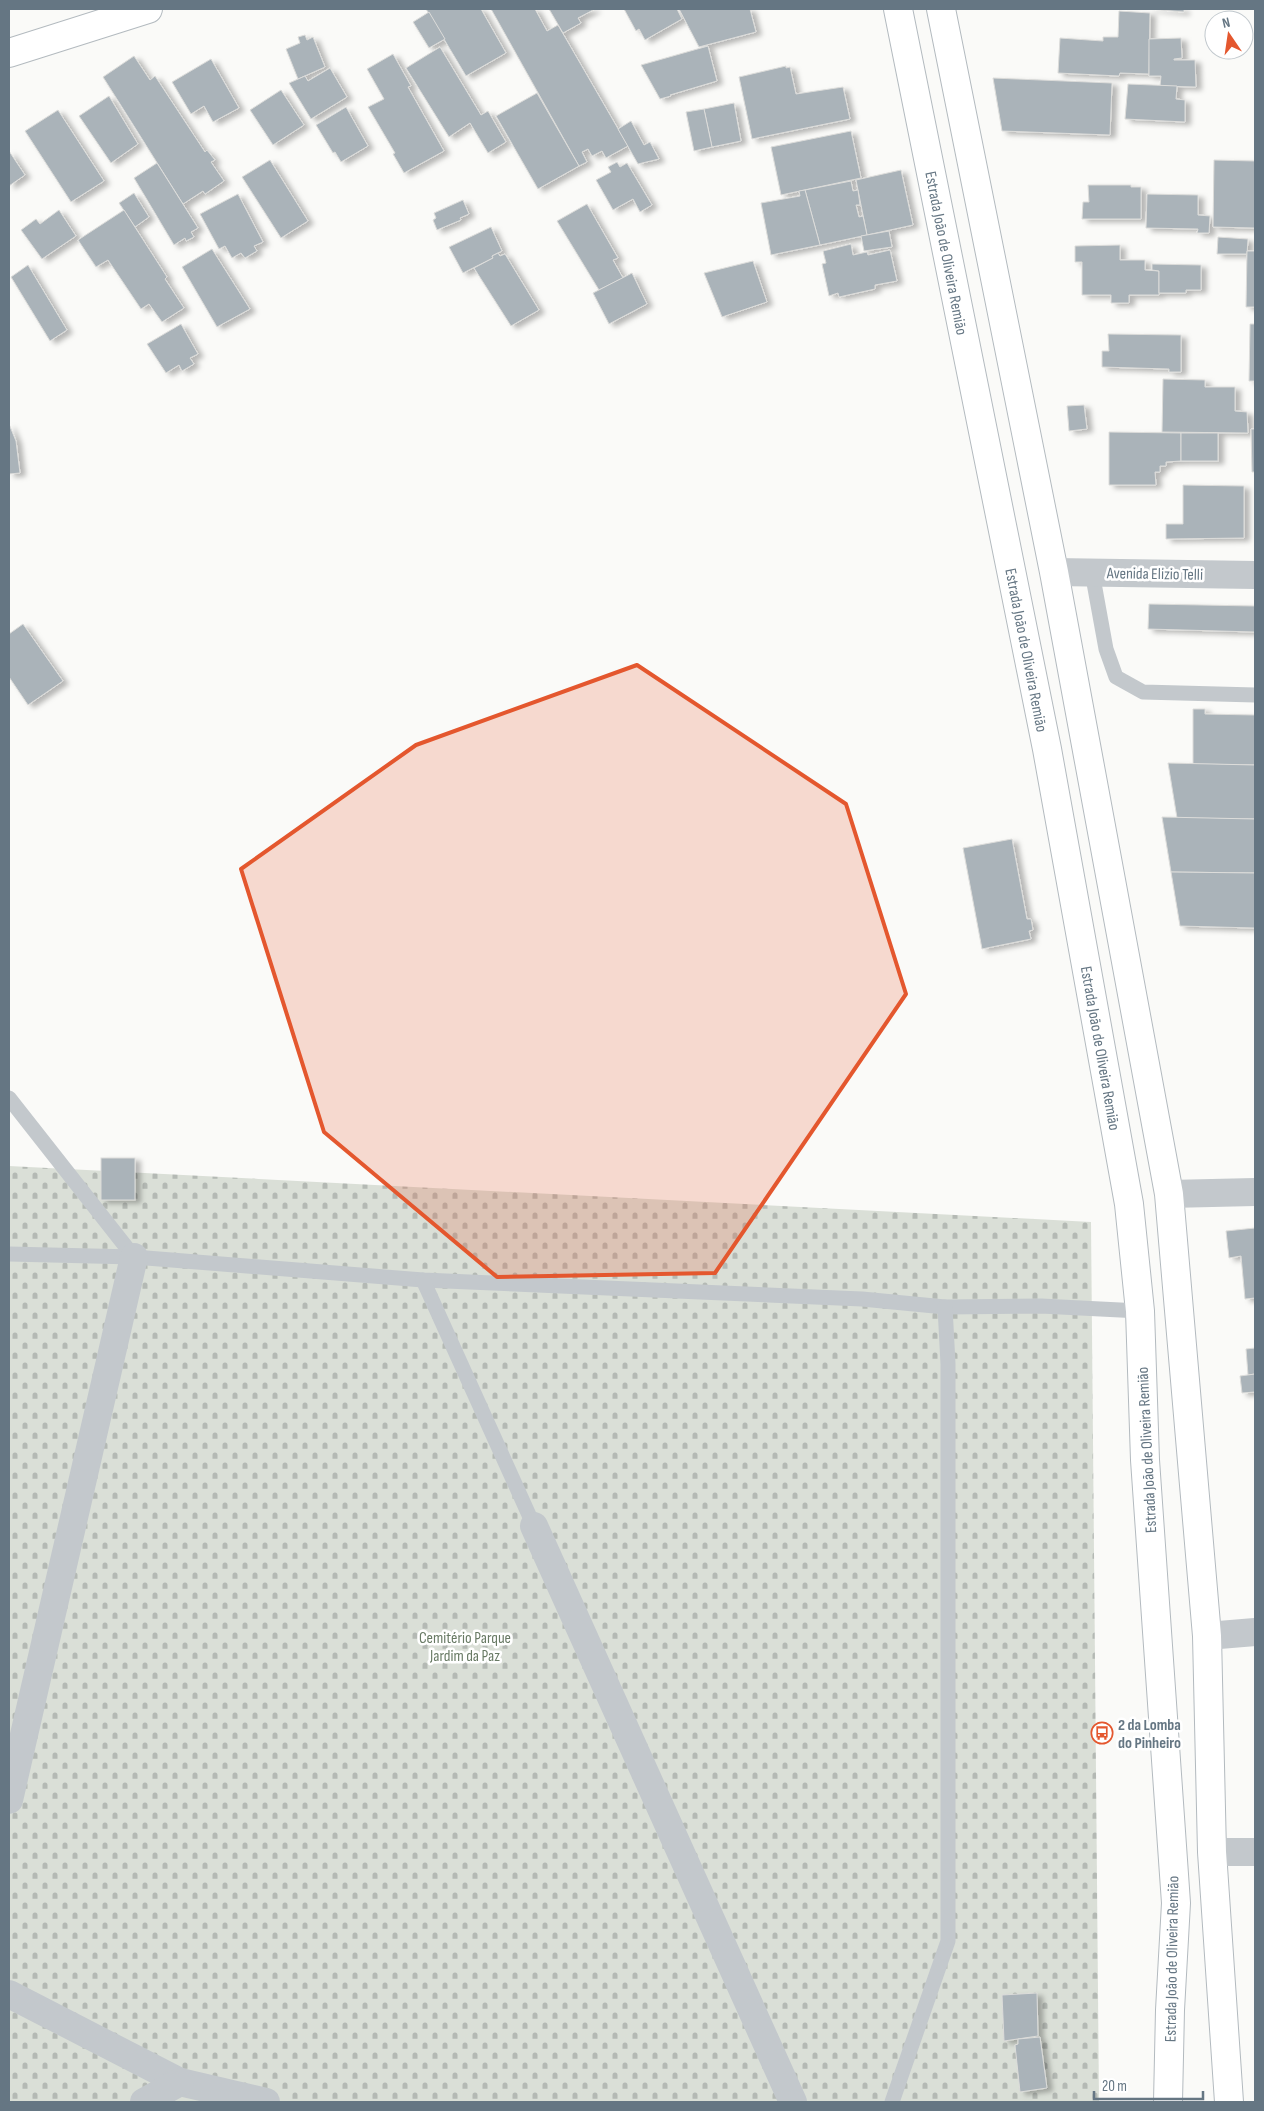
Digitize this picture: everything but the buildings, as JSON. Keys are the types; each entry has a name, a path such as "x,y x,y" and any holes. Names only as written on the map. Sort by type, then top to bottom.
{"main road":[{"path":"9,53 148,9"},
{"name":"Estrada João de Oliveira Remião","path":"898,9 1047,749 1129,1204 1140,1310 1145,1460 1176,1903 1170,2010 1168,2102"},
{"path":"941,9 1054,572 1169,1194 1207,1636 1212,1852 1229,2102"}],"street":[{"name":"Avenida Elizio Telli","path":"1054,572 1255,575"},
{"path":"1169,1194 1255,1192"},
{"path":"9,1800 134,1257"},
{"path":"534,1526 793,2102"},
{"path":"1207,1636 1255,1632"},
{"path":"1212,1852 1255,1852"},
{"path":"9,1994 180,2082 266,2102"},
{"path":"144,2102 180,2082"}],"lane":[{"path":"1092,572 1106,649 1116,677 1143,692 1255,695"},
{"path":"9,1098 134,1257"},
{"path":"9,1254 134,1257 423,1280 862,1299 945,1307 1041,1306 1140,1310"},
{"path":"423,1280 534,1526"},
{"path":"892,2102 948,1941 948,1364 945,1307"}],"highlighted area":[{"path":"637,665 846,804 906,994 715,1273 497,1277 324,1132 241,869 416,745"}],"green space":[{"name":"Cemitério Parque Jardim da Paz","path":"9,1166 1091,1222 1099,2102 9,2102"}],"place":[{"name":"2 da Lomba do Pinheiro","path":"1102,1733"}]}
